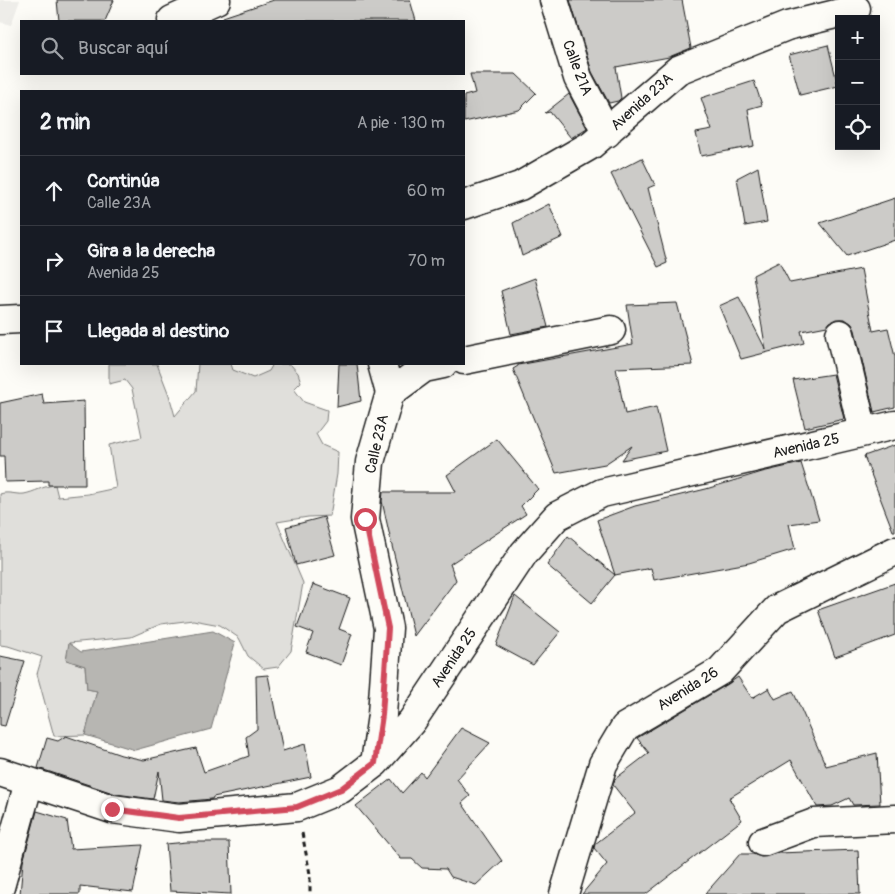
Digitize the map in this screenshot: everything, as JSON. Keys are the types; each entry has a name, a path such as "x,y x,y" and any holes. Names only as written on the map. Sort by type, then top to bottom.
{"street":[{"path":"172,20 216,0"},
{"name":"Calle 21A","path":"554,0 578,78 607,133"},
{"name":"Avenida 23A","path":"465,206 520,186 592,145 678,70 787,26 856,9"},
{"path":"0,320 20,319"},
{"path":"465,360 611,330"},
{"path":"840,334 863,432"},
{"path":"382,365 390,393 424,368 438,365"},
{"name":"Calle 23A","path":"375,763 382,715 388,628 365,519 370,462 390,393"},
{"name":"Avenida 25","path":"0,772 112,809 179,818 297,807 341,789 375,763 412,721 524,553 557,516 602,493 895,425"},
{"name":"Avenida 26","path":"564,894 603,764 625,727 720,670 777,610 895,551"},
{"path":"0,887 29,782"},
{"path":"763,842 814,823 895,819"}],"path":[{"path":"297,807 310,874 310,894"}],"shaded area":[{"path":"0,0 20,0 11,25 0,22"},
{"path":"109,365 157,365 175,416 196,391 198,365 231,365 233,370 253,378 269,371 272,365 291,365 298,373 301,382 294,389 304,402 327,410 326,421 316,434 322,445 338,452 337,474 330,516 277,522 303,583 291,651 278,667 264,669 248,656 239,638 220,625 193,620 161,624 131,637 69,643 67,660 85,666 87,689 97,691 85,735 54,736 37,674 42,657 0,645 0,494 24,494 55,485 58,497 88,494 116,488 109,445 142,437 132,389 125,380 109,384"},
{"path":"213,631 235,643 211,729 135,750 85,735 97,691 87,689 85,666 66,660 69,643 81,652"}],"building":[{"path":"57,0 114,0 105,20 59,20"},
{"path":"274,0 410,0 416,20 223,20 223,17"},
{"path":"570,0 682,0 691,48 669,57 616,67 621,98 618,101 609,103 592,72"},
{"path":"828,45 835,74 835,87 800,95 789,55"},
{"path":"470,74 516,74 536,93 519,110 465,122 465,96 475,93"},
{"path":"754,81 762,105 748,109 754,146 701,156 696,133 712,130 701,98"},
{"path":"569,94 587,128 571,138 550,112 545,113"},
{"path":"642,158 655,185 648,188 667,263 658,267 611,174"},
{"path":"758,167 767,222 745,226 737,178"},
{"path":"895,198 895,240 847,256 820,223"},
{"path":"549,204 563,237 522,256 513,223"},
{"path":"779,262 790,283 861,269 873,331 888,328 895,357 895,407 874,412 855,330 852,324 845,319 836,319 827,326 801,331 804,343 741,359 719,306 739,297 766,350 753,275"},
{"path":"535,278 548,327 511,334 501,291"},
{"path":"677,303 693,365 616,368 625,414 656,407 666,451 622,460 632,446 605,464 556,473 513,369 518,365 633,344 627,305"},
{"path":"339,365 357,365 361,401 337,407"},
{"path":"833,374 844,419 805,428 793,380"},
{"path":"42,394 44,404 84,401 85,485 48,485 48,481 5,482 4,456 0,456 0,403"},
{"path":"497,439 538,489 521,506 526,514 450,564 456,580 414,636 382,501 383,492 456,492 447,475"},
{"path":"895,445 895,531 893,531 864,456"},
{"path":"801,463 819,520 789,524 795,549 749,563 654,580 651,568 615,575 597,520 635,506"},
{"path":"324,517 335,555 296,565 286,527"},
{"path":"568,536 615,575 592,603 547,565"},
{"path":"895,583 895,635 835,657 818,610"},
{"path":"313,584 350,598 339,629 352,634 341,665 306,652 313,633 297,627"},
{"path":"515,596 560,632 533,665 496,645"},
{"path":"0,656 25,661 5,726 0,725"},
{"path":"268,675 283,751 305,744 311,777 213,797 212,799 179,802 162,800 159,771 153,799 116,794 38,768 47,738 58,741 66,736 121,755 144,760 196,748 204,772 249,756 246,737 257,729 256,676"},
{"path":"738,677 752,698 769,688 775,699 793,691 826,766 877,753 880,804 853,805 849,798 832,806 817,807 791,760 729,798 742,820 646,894 582,894 607,864 594,848 595,844 635,813 613,785 615,779 649,753 637,738"},
{"path":"461,728 490,743 457,779 470,796 462,803 502,861 476,885 451,877 446,869 422,868 412,859 401,859 356,806 391,779 402,793 421,772 425,777"},
{"path":"37,811 67,820 71,849 143,845 133,892 80,886 80,894 20,894 23,862"},
{"path":"229,842 231,894 170,891 166,844"},
{"path":"858,850 860,894 705,894 740,854 753,854 761,857 778,853"}],"route":[{"path":"112,809 179,818 297,807 341,789 375,763 382,715 388,628 365,519"}]}
